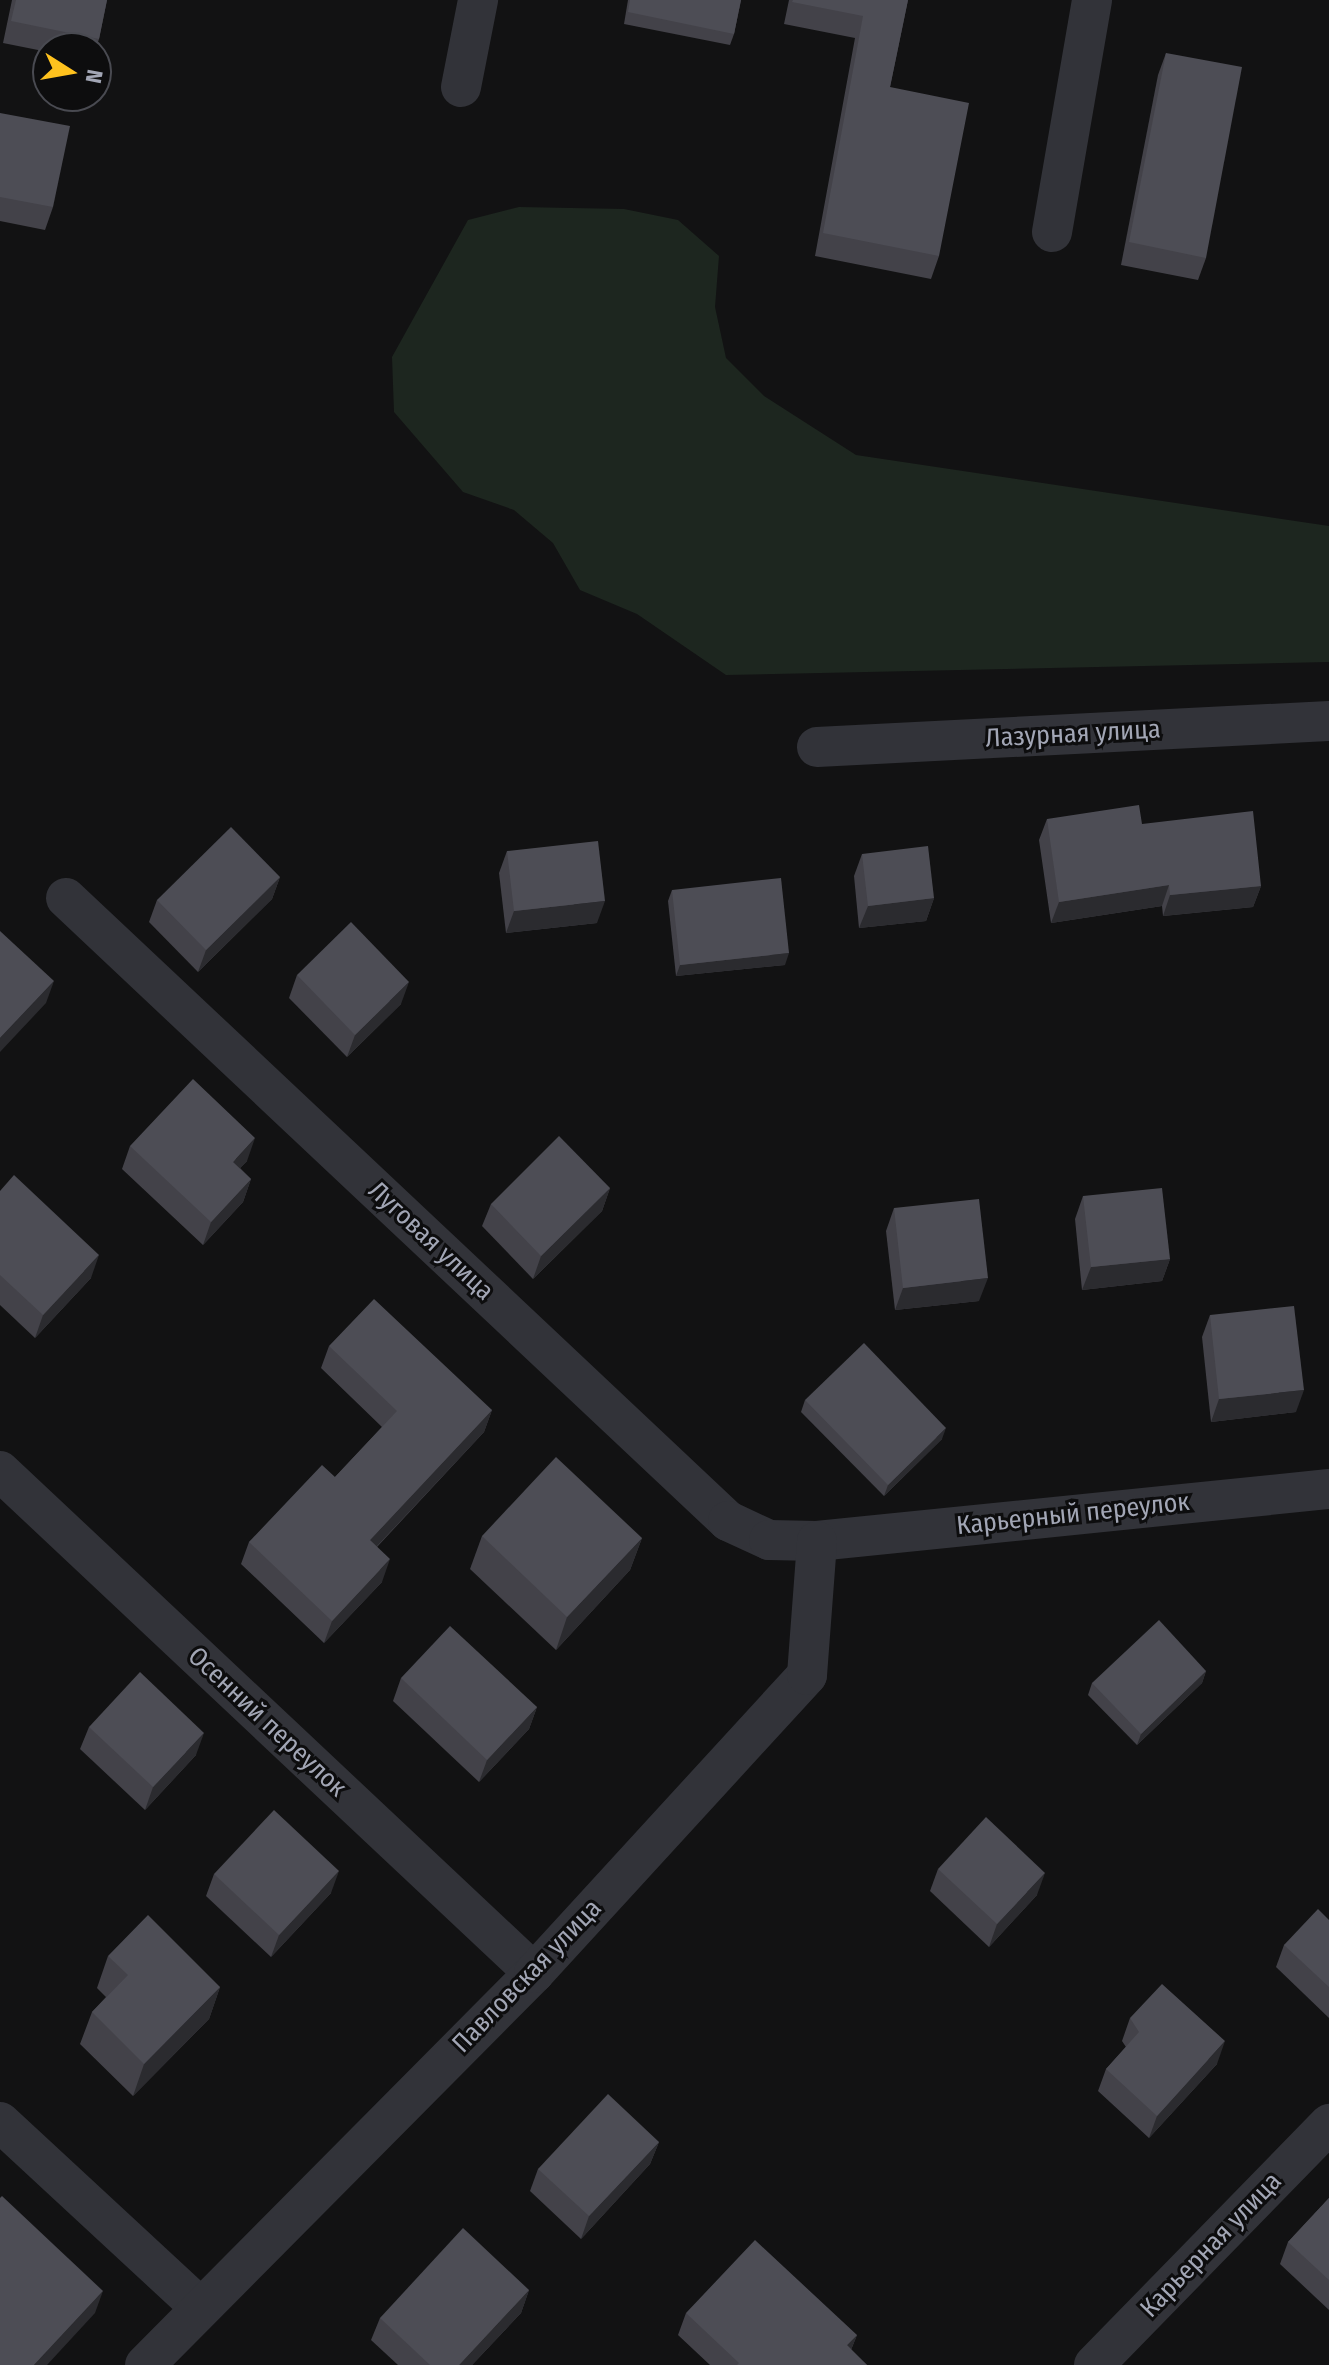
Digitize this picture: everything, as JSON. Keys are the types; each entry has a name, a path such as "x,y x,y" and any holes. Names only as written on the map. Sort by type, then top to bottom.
{"street":[{"path":"461,87 478,0"},
{"path":"1052,232 1092,0"},
{"name":"Лазурная улица","path":"817,747 1329,721"},
{"name":"Луговая улица","path":"66,898 728,1521 769,1540 817,1541"},
{"name":"Осенний переулок","path":"0,1471 534,1973"},
{"name":"Карьерный переулок","path":"817,1541 1329,1489"},
{"name":"Павловская улица","path":"145,2365 534,1973 807,1675 817,1541"},
{"path":"0,2122 200,2307"},
{"name":"Карьерная улица","path":"1094,2365 1329,2124"}],"shaded area":[{"path":"519,207 624,209 678,220 719,256 715,307 726,358 764,396 856,455 1329,526 1329,662 726,675 637,614 580,590 553,543 514,510 463,492 394,412 392,357 468,220"}],"building":[{"path":"16,0 107,0 100,32 65,32 11,21"},
{"path":"630,0 741,0 734,34 628,12"},
{"path":"793,0 908,0 890,87 969,103 939,256 823,233 863,16"},
{"path":"1166,53 1242,67 1206,258 1129,242"},
{"path":"0,113 70,126 53,207 0,197"},
{"path":"1139,805 1142,824 1253,811 1261,886 1170,895 1169,885 1059,902 1047,819"},
{"path":"231,827 280,877 206,950 157,900"},
{"path":"598,841 605,901 514,911 507,851"},
{"path":"928,846 934,898 868,906 862,854"},
{"path":"781,878 789,953 680,965 672,890"},
{"path":"351,922 409,982 355,1035 297,975"},
{"path":"0,931 54,981 0,1038"},
{"path":"193,1079 255,1138 233,1162 251,1179 211,1222 130,1146"},
{"path":"559,1136 610,1188 541,1256 491,1204"},
{"path":"14,1175 99,1255 43,1315 0,1275 0,1191"},
{"path":"1162,1188 1170,1259 1091,1267 1083,1196"},
{"path":"979,1199 988,1278 903,1288 894,1208"},
{"path":"374,1299 492,1410 370,1540 390,1559 332,1621 249,1542 322,1465 335,1477 397,1411 329,1346"},
{"path":"1294,1306 1304,1390 1219,1399 1210,1315"},
{"path":"864,1343 946,1428 888,1485 805,1400"},
{"path":"556,1457 642,1538 567,1617 482,1536"},
{"path":"1159,1620 1206,1671 1141,1734 1092,1683"},
{"path":"450,1626 537,1707 487,1760 401,1678"},
{"path":"140,1672 204,1733 153,1787 89,1727"},
{"path":"274,1810 339,1871 279,1935 214,1874"},
{"path":"986,1817 1045,1873 997,1924 938,1869"},
{"path":"1318,1909 1329,1920 1329,1987 1284,1945"},
{"path":"148,1915 220,1987 144,2064 92,2012 128,1975 108,1956"},
{"path":"1162,1984 1225,2041 1157,2116 1106,2069 1139,2032 1130,2018"},
{"path":"608,2094 659,2142 589,2216 538,2169"},
{"path":"2,2196 103,2291 34,2365 0,2365"},
{"path":"1329,2198 1329,2280 1288,2242"},
{"path":"463,2228 529,2290 459,2365 430,2365 380,2318"},
{"path":"755,2240 857,2335 847,2345 867,2365 737,2365 739,2363 686,2313"}]}
